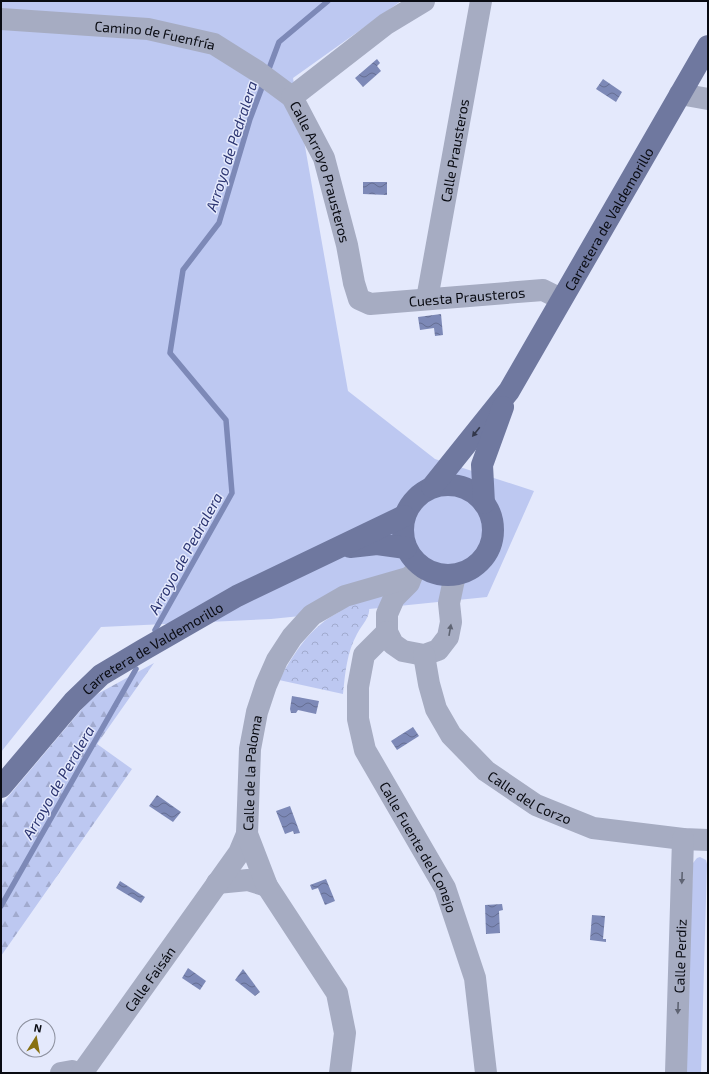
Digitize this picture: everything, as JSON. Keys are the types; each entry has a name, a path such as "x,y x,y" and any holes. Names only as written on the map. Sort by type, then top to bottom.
{"main road":[{"name":"Carretera de Valdemorillo","path":"432,487 509,391 708,46"},
{"name":"Carretera de Valdemorillo","path":"484,503 482,465 509,391"},
{"path":"446,484 460,486 474,492 484,503 491,514 493,527 492,541 487,553 479,563 468,571 455,575 441,575 411,563 403,538 402,527 404,516 410,504 420,494 432,487 446,484"},
{"name":"Carretera de Valdemorillo","path":"1,787 73,702 101,675 237,596 404,516"},
{"name":"Carretera de Valdemorillo","path":"335,549 377,544 411,563"}],"street":[{"name":"Calle Arroyo Prausteros","path":"370,304 359,299 354,284 347,245 324,158 284,92 386,24 424,1"},
{"name":"Calle Prausteros","path":"427,299 481,1"},
{"name":"Camino de Fuenfría","path":"1,19 148,29 214,44 257,71 284,92"},
{"path":"680,94 708,99"},
{"name":"Cuesta Prausteros","path":"370,304 543,290 562,299"},
{"name":"Calle de la Paloma","path":"340,1073 345,1033 337,993 266,886 247,834 250,749 257,712 266,685 277,660 292,637 312,615 345,596 362,592 411,563"},
{"name":"Calle Fuente del Conejo","path":"411,563 409,583 394,598 387,623 364,655 358,687 358,719 365,750 445,888 475,978 486,1073"},
{"path":"362,592 380,600 393,644 403,651 424,655 438,650 448,638 451,622 449,603 455,575"},
{"name":"Calle del Corzo","path":"424,655 429,684 436,709 450,735 486,771 536,805 593,828 683,839 708,840"},
{"name":"Calle Faisán","path":"82,1073 239,853 247,834"},
{"name":"Calle Perdiz","path":"676,1073 683,839"},
{"path":"217,883 248,880 266,886"},
{"path":"61,1073 72,1071 77,1073"}],"green space":[{"path":"1,1 401,1 293,78 348,391 435,459 534,491 487,597 271,619 101,627 1,752"},
{"path":"357,604 369,606 369,614 357,634 351,648 343,694 279,680 294,655 310,634 330,617"},
{"path":"154,663 97,744 132,769 1,956 1,805 92,697"},
{"path":"700,857 706,860 707,864 701,1073 684,1073 693,863"}],"water":[{"path":"377,59 380,63 377,66 381,71 363,87 355,78"},
{"path":"603,79 622,92 616,102 596,89"},
{"path":"363,182 387,182 387,195 363,194"},
{"path":"441,314 443,335 435,336 434,328 420,330 418,317"},
{"path":"292,696 319,701 316,714 298,710 296,713 291,713 290,709"},
{"path":"413,727 419,736 397,750 391,741"},
{"path":"157,795 181,812 173,822 149,806"},
{"path":"290,806 300,833 294,834 293,831 285,834 276,811"},
{"path":"326,879 335,901 325,905 318,888 312,890 310,885"},
{"path":"120,881 145,897 141,903 116,888"},
{"path":"502,904 503,910 499,911 500,933 486,934 485,905"},
{"path":"592,915 605,916 603,939 606,939 606,942 590,940"},
{"path":"188,968 206,981 200,990 182,978"},
{"path":"243,969 260,992 255,996 235,980"}],"waterway":[{"name":"Arroyo de Pedralera","path":"267,74 279,42 328,1"},
{"name":"Arroyo de Pedralera","path":"155,630 232,493 226,420 170,353 183,270 219,223 250,119 264,82"},
{"name":"Arroyo de Peralera","path":"1,906 136,669"}]}
